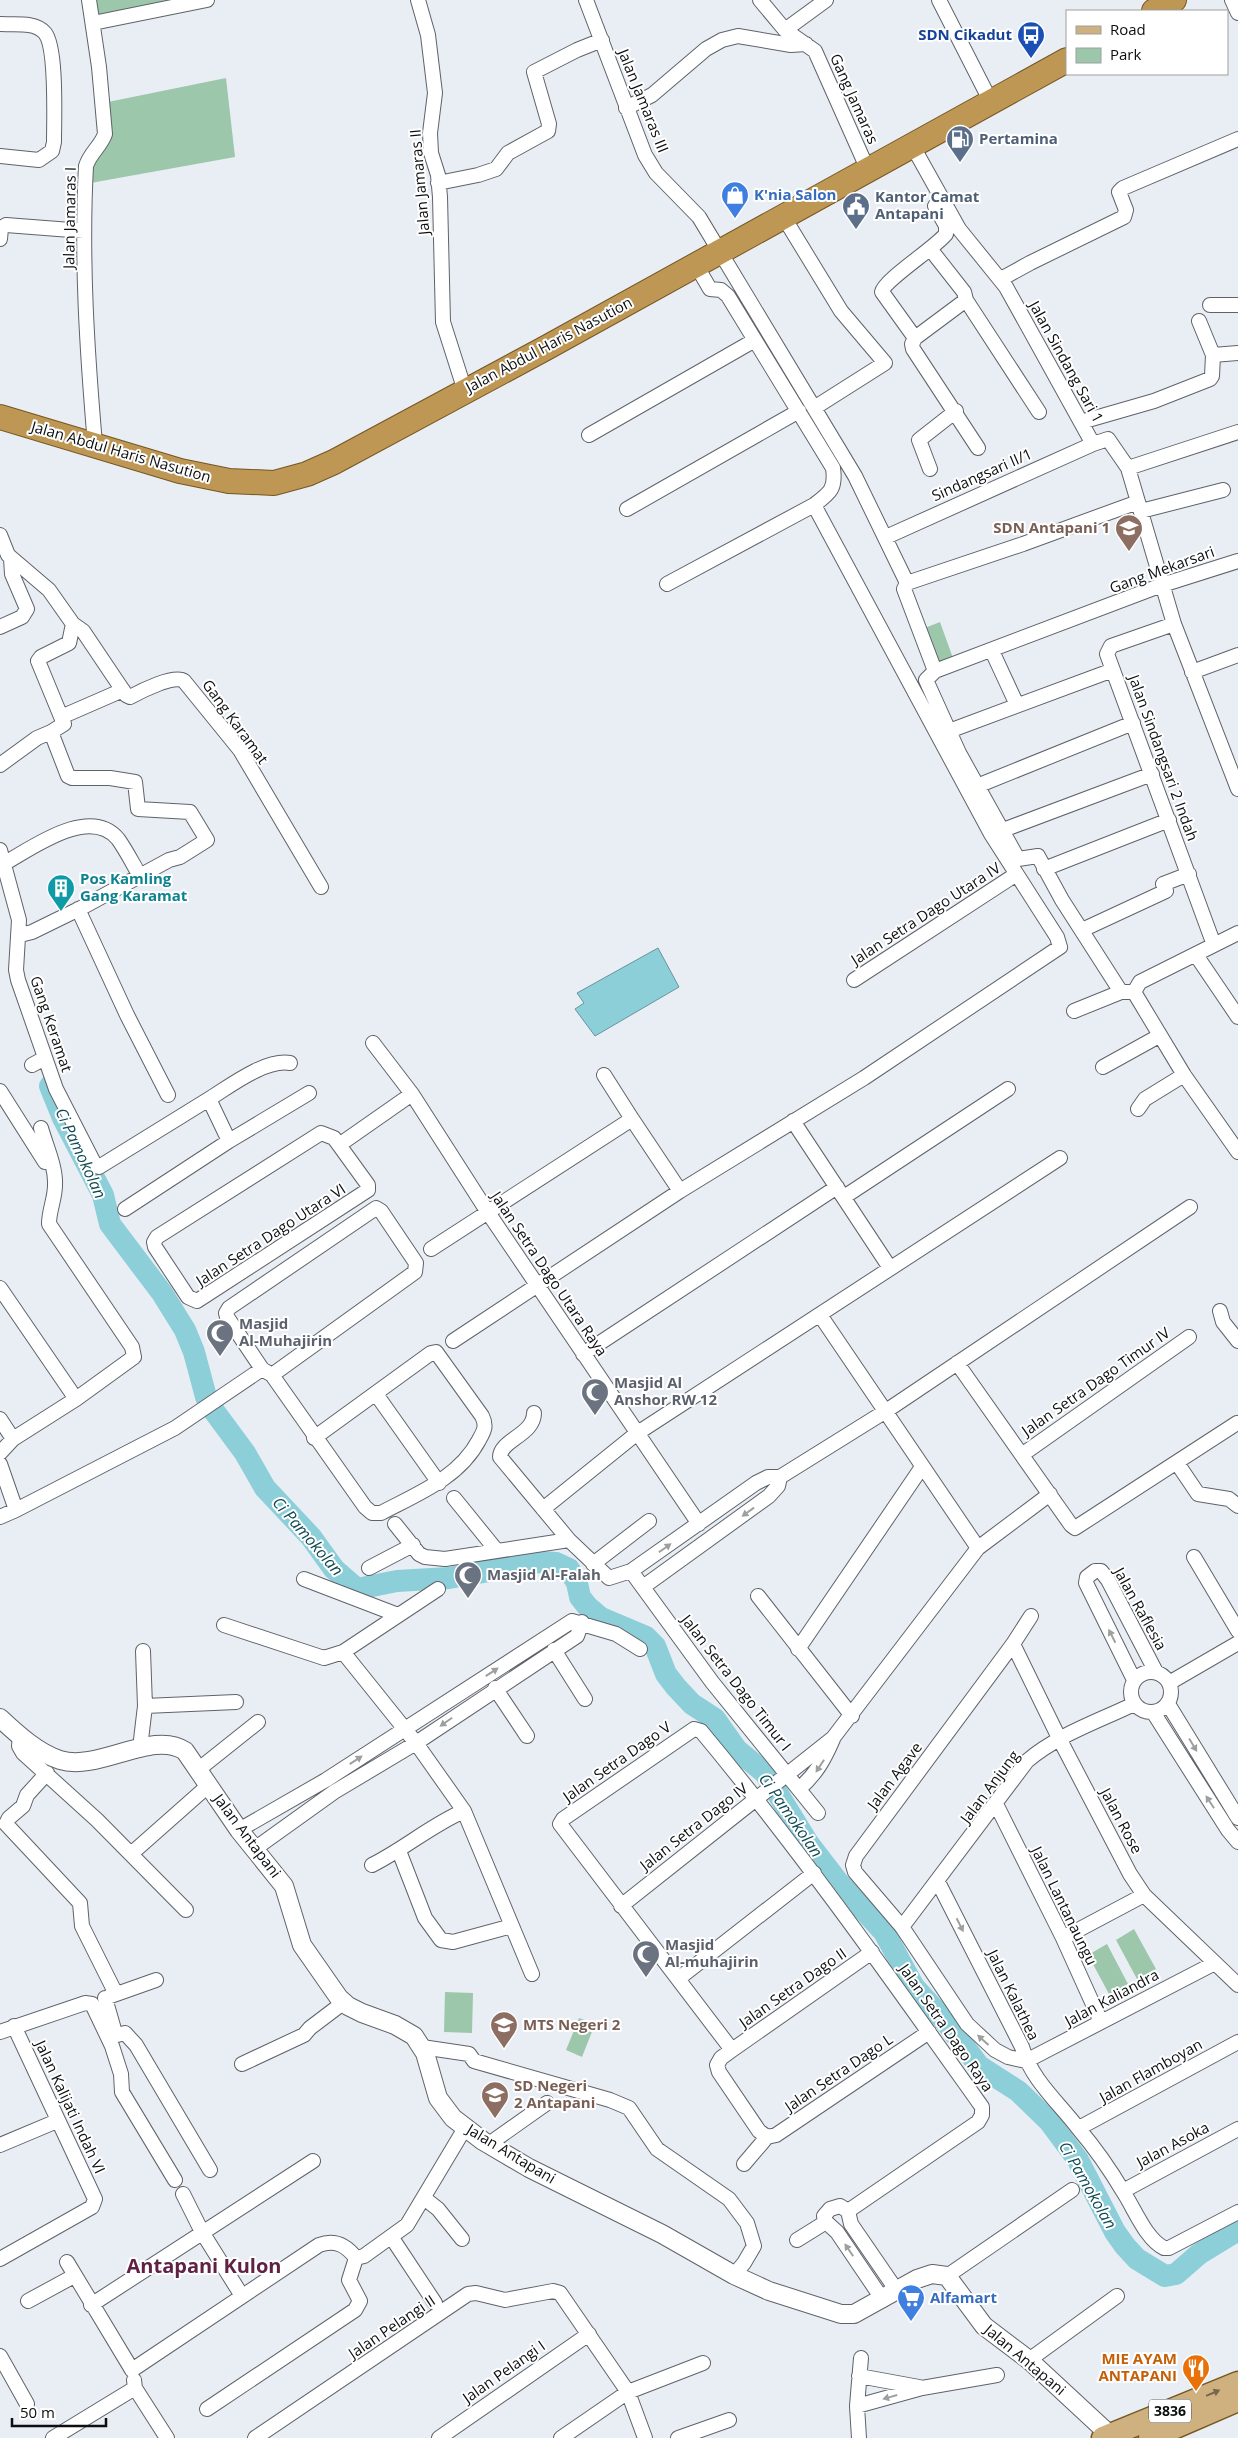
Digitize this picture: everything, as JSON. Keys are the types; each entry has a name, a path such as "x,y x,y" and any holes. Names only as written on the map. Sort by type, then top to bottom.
{"highway":[{"path":"1156,10 1174,0"},
{"name":"Jalan Abdul Haris Nasution","path":"0,417 199,476 229,481 274,482 307,474 334,462 465,391 1066,61"}],"main road":[{"name":"3836","path":"1106,2437 1238,2383"},
{"name":"3836","path":"1150,2438 1238,2400"}],"street":[{"name":"Jalan Jamaras I","path":"89,0 100,67 105,134 103,141 89,155 86,166 84,231 88,359 95,444"},
{"path":"93,23 207,0"},
{"name":"Jalan Jamaras II","path":"418,0 428,35 435,93 430,133 431,153 438,183 443,322 465,391"},
{"name":"Jalan Jamaras III","path":"586,0 645,155 656,173 696,213 718,253 855,476 907,583 904,589 935,671"},
{"name":"Gang Jamaras","path":"760,0 785,30 815,51 868,170"},
{"path":"785,30 826,0"},
{"path":"939,0 991,102"},
{"path":"1232,0 1238,13"},
{"path":"0,24 33,26 44,33 50,45 53,78 54,142 52,151 39,160 0,156"},
{"path":"626,108 652,95 706,49 722,40 738,36 791,45 806,44"},
{"path":"438,183 478,175 496,169 508,153 548,131 550,124 534,72 577,50 602,40"},
{"path":"1001,279 1038,258 1124,217 1126,210 1119,192 1123,188 1238,139"},
{"path":"908,147 946,226 946,234 931,250 883,288 882,292 915,338"},
{"name":"Jalan Sindang Sari 1","path":"908,147 959,229 1001,279 1093,444 1108,439 1114,445 1128,468 1174,624 1236,780"},
{"path":"783,216 841,311 885,363 814,408"},
{"path":"0,239 1,228 6,225 84,231"},
{"path":"931,250 964,292 966,300 1039,412"},
{"path":"667,584 814,505 828,495 835,482 833,468 728,296 720,290 710,289 696,265"},
{"path":"966,300 915,338 912,344 913,349 956,411 978,448"},
{"path":"1210,305 1238,305"},
{"path":"1081,422 1154,401 1210,379 1212,376 1213,355 1199,321"},
{"path":"588,435 755,340"},
{"path":"1213,355 1238,353"},
{"path":"930,469 919,440 956,411"},
{"path":"627,509 799,412"},
{"path":"1128,468 1238,432"},
{"name":"Sindangsari II/1","path":"886,537 1093,444"},
{"path":"907,583 1139,507 1223,490"},
{"path":"453,1341 680,1191 864,1078 1058,949 1061,944 1015,875 909,684 814,505"},
{"path":"0,535 2,544 11,558 49,590 73,624 83,631 123,690 61,717"},
{"path":"0,627 22,617 27,610 12,574 11,558"},
{"name":"Gang Mekarsari","path":"935,671 1098,612 1162,585 1238,560"},
{"path":"0,765 36,738 63,725 38,661 41,657 69,643 73,624"},
{"name":"Jalan Sindangsari 2 Indah","path":"1174,624 1111,646 1107,654 1214,945"},
{"path":"992,651 1018,705"},
{"path":"1192,672 1238,654"},
{"path":"949,731 1113,670"},
{"path":"935,671 928,676 927,682 977,786 1018,859 1038,856 1082,930 1159,1036 1184,1076 1238,1152"},
{"name":"Gang Karamat","path":"123,690 130,697 145,689 176,678 183,679 240,750 321,886"},
{"path":"977,786 1133,723"},
{"path":"20,935 32,932 78,909 169,860 180,857 207,840 190,812 138,809 137,786 135,782 128,780 72,778 68,776 51,732"},
{"path":"1003,830 1152,774"},
{"path":"1044,869 1169,820"},
{"path":"2,857 68,830 94,826 109,832 117,838 140,876"},
{"name":"Gang Keramat","path":"2,857 19,920 20,935 16,970 38,1061 95,1166 99,1167 209,1099"},
{"path":"1082,930 1166,891 1164,884 1189,874"},
{"name":"Jalan Setra Dago Utara IV","path":"854,980 1015,875"},
{"path":"78,909 127,1015 168,1095"},
{"path":"1074,1012 1128,992 1140,982 1238,933"},
{"path":"1196,955 1238,1017"},
{"path":"1103,1067 1159,1036"},
{"name":"Jalan Setra Dago Utara Raya","path":"373,1042 412,1094 536,1285 698,1524"},
{"path":"229,1141 209,1099 261,1069 277,1062 290,1063"},
{"path":"604,1075 680,1191"},
{"path":"1138,1109 1146,1099 1184,1076"},
{"path":"582,1354 1008,1089"},
{"path":"0,1091 55,1179"},
{"path":"125,1209 229,1141 309,1093"},
{"path":"339,1145 412,1094"},
{"path":"431,1249 632,1119"},
{"path":"793,1121 890,1268"},
{"path":"0,1453 13,1440 76,1399 134,1357 132,1347 49,1224 55,1179 41,1128"},
{"name":"Jalan Setra Dago Utara VI","path":"317,1134 325,1134 334,1138 339,1145 368,1185 368,1190 197,1301 188,1297 155,1247 154,1242 157,1237 317,1134"},
{"path":"543,1509 636,1434 1060,1158"},
{"path":"0,1517 9,1504 175,1428 220,1396 267,1372 415,1272 416,1263 376,1208 245,1297 226,1313 267,1372 314,1438 365,1507 372,1513 381,1513 439,1482 471,1455 485,1429 486,1422 436,1352 431,1353 314,1438"},
{"path":"534,1413 531,1424 502,1448 500,1457 569,1540 609,1578 631,1571 756,1483 768,1477 780,1477 886,1411 1190,1208"},
{"path":"0,1288 76,1399"},
{"path":"1220,1311 1223,1322 1238,1341"},
{"path":"820,1315 978,1548"},
{"name":"Jalan Setra Dago Timur IV","path":"1023,1454 1189,1337"},
{"path":"957,1363 1023,1454 1071,1525 1076,1528 1237,1423"},
{"path":"376,1394 439,1482"},
{"path":"0,1419 13,1440"},
{"path":"1177,1463 1198,1494 1229,1499 1238,1506"},
{"path":"0,1464 9,1504"},
{"path":"798,1649 922,1466"},
{"path":"643,1588 769,1496 778,1486 780,1477"},
{"path":"799,1789 814,1776 823,1762 833,1738 852,1716 978,1548 1050,1494"},
{"path":"454,1498 497,1550"},
{"path":"593,1564 649,1521"},
{"path":"395,1524 422,1556 445,1559 569,1540"},
{"path":"370,1568 413,1545"},
{"path":"1194,1557 1238,1631"},
{"name":"Jalan Setra Dago Timur I","path":"631,1571 784,1777 799,1789 818,1813"},
{"name":"Jalan Raflesia","path":"1134,1680 1086,1583 1087,1577 1095,1571 1101,1571 1108,1580 1156,1672"},
{"path":"304,1579 398,1615"},
{"path":"224,1625 319,1658 343,1652 438,1589"},
{"path":"758,1596 852,1716"},
{"name":"Jalan Agave","path":"902,1927 855,1872 854,1860 1013,1644 1031,1616"},
{"path":"239,1830 326,1780 565,1624 572,1621 582,1622 616,1634 640,1649"},
{"path":"253,1850 334,1792 416,1743 495,1688 577,1636 582,1622"},
{"path":"1169,1683 1238,1643"},
{"name":"Jalan Rose","path":"1013,1644 1060,1740 1130,1874 1144,1895 1213,1964 1238,1985"},
{"path":"554,1650 585,1699"},
{"path":"140,1748 145,1706 143,1651"},
{"path":"343,1652 416,1743 464,1811 532,1974"},
{"path":"1156,1672 1161,1674 1169,1683 1171,1693 1168,1704 1153,1712 1146,1712 1134,1704 1130,1688 1140,1674 1156,1672"},
{"path":"495,1688 527,1736"},
{"path":"145,1706 236,1702"},
{"name":"Jalan Anjung","path":"902,1927 1028,1762 1039,1752 1060,1740 1134,1704"},
{"path":"1168,1704 1238,1818"},
{"path":"1153,1712 1233,1827 1238,1842"},
{"name":"Jalan Antapani","path":"0,1718 20,1736 60,1760 75,1763 88,1763 140,1748 172,1745 185,1751 253,1850 284,1886 302,1945 344,2003 362,2014 407,2031 422,2047 438,2098 453,2118 489,2144 528,2168 662,2234 734,2275 769,2291 841,2314 854,2314 932,2274 947,2276 984,2326 1029,2360 1106,2437"},
{"path":"199,1769 258,1722"},
{"name":"Jalan Setra Dago Raya","path":"694,1729 701,1731 761,1795 814,1873 982,2107 982,2115 978,2122 848,2211 840,2206 830,2209 824,2216 826,2222 797,2240"},
{"name":"Jalan Setra Dago V","path":"621,1906 560,1824 570,1814 694,1729"},
{"path":"20,1736 20,1750 47,1773 186,1910"},
{"name":"Jalan Setra Dago IV","path":"621,1906 833,1738"},
{"path":"47,1773 27,1795 23,1806 9,1818 6,1824 80,1903 82,1926 112,2046 121,2074 122,2092 175,2180"},
{"path":"326,1780 334,1792"},
{"path":"131,1854 209,1786"},
{"path":"285,1802 296,1819"},
{"name":"Jalan Lantanaungu","path":"996,1804 1063,1938 1101,2022"},
{"path":"372,1865 400,1851 452,1816 464,1811"},
{"path":"400,1851 425,1918 440,1940 453,1942 512,1926"},
{"path":"678,1979 814,1873"},
{"name":"Jalan Kalathea","path":"902,1927 967,2024 995,2050 1008,2057 1026,2061 1022,2047 938,1882"},
{"path":"1063,1938 1144,1895"},
{"path":"621,1906 732,2050"},
{"name":"Jalan Setra Dago II","path":"763,2134 719,2072 717,2065 721,2058 872,1952"},
{"name":"Jalan Kaliandra","path":"1026,2061 1213,1964"},
{"path":"0,2032 101,2000 156,1980"},
{"path":"101,2000 115,2033 117,2035 125,2033 136,2045 210,2170"},
{"path":"242,2064 304,2035 310,2028 344,2003"},
{"name":"Jalan Kalijati Indah VI","path":"0,2259 92,2206 95,2202 14,2026"},
{"name":"Jalan Setra Dago L","path":"744,2164 763,2134 776,2135 928,2032"},
{"name":"Jalan Flamboyan","path":"1079,2128 1238,2042"},
{"path":"422,2047 469,2054 474,2060 610,2100 629,2108 657,2149 728,2199 747,2223 754,2246 734,2275"},
{"path":"1026,2061 1053,2099 1079,2128 1123,2191 1154,2241 1164,2248 1175,2246 1238,2212"},
{"path":"489,2144 547,2103"},
{"path":"0,2145 57,2121"},
{"path":"356,2258 364,2256 392,2238 407,2225 465,2128"},
{"name":"Jalan Asoka","path":"1123,2191 1238,2128"},
{"path":"92,2305 313,2161"},
{"path":"947,2276 1072,2190"},
{"path":"183,2194 202,2232 242,2296"},
{"path":"424,2198 438,2209 462,2239"},
{"path":"848,2211 851,2224 890,2296"},
{"path":"826,2222 837,2232 890,2296"},
{"path":"392,2238 435,2303"},
{"path":"132,2370 325,2243 330,2241 339,2244 349,2249 356,2258"},
{"path":"207,2409 355,2310 360,2301 349,2280 356,2258"},
{"path":"67,2262 132,2370 135,2388 167,2438"},
{"path":"28,2301 74,2276"},
{"name":"Jalan Pelangi II","path":"255,2438 468,2294 476,2293 505,2300 553,2291 560,2294 588,2334"},
{"path":"1029,2360 1117,2296"},
{"path":"588,2334 628,2392 645,2438"},
{"name":"Jalan Pelangi I","path":"439,2438 588,2334"},
{"path":"0,2356 27,2404"},
{"path":"859,2438 857,2406 860,2358"},
{"path":"561,2438 628,2392 702,2364"},
{"path":"859,2376 922,2388"},
{"path":"857,2406 922,2388 997,2376"},
{"path":"54,2438 135,2388"},
{"path":"678,2438 729,2420"}],"green space":[{"path":"90,0 207,0 93,23"},
{"path":"226,78 235,157 85,184 97,147 103,103"},
{"path":"940,622 954,661 936,668 922,629"},
{"path":"1134,1929 1156,1969 1137,1979 1116,1940"},
{"path":"1107,1944 1128,1984 1109,1994 1088,1955"},
{"path":"445,1992 473,1993 472,2033 444,2032"},
{"path":"579,2018 595,2024 582,2057 566,2050"}],"water":[{"path":"658,948 679,987 595,1036 575,1009 584,1003 577,993"}],"waterway":[{"name":"Ci Pamokolan","path":"50,1086 63,1118 103,1195 110,1224 162,1293 185,1330 194,1352 206,1397 214,1411 245,1453 265,1488 311,1537 334,1569 357,1589 397,1581 449,1578 540,1562 556,1563 569,1569 577,1583 580,1597 587,1606 601,1618 646,1637 655,1646 666,1674 676,1687 692,1704 715,1719 737,1750 765,1773 808,1843 838,1882 884,1932 914,1987 946,2022 979,2066 1018,2091 1049,2121 1078,2160 1115,2232 1137,2259 1165,2276 1176,2274 1199,2254 1238,2230"}],"place":[{"name":"SDN Cikadut","path":"1031,59"},
{"name":"Pertamina","path":"960,163"},
{"name":"K'nia Salon","path":"735,219"},
{"name":"Kantor Camat Antapani","path":"856,230"},
{"name":"SDN Antapani 1","path":"1129,552"},
{"name":"Pos Kamling Gang Karamat","path":"61,912"},
{"name":"Masjid Al-Muhajirin","path":"220,1357"},
{"name":"Masjid Al Anshor RW 12","path":"595,1416"},
{"name":"Masjid Al-Falah","path":"468,1599"},
{"name":"Masjid Al-muhajirin","path":"646,1978"},
{"name":"MTS Negeri 2","path":"504,2049"},
{"name":"SD Negeri 2 Antapani","path":"495,2119"},
{"name":"Alfamart","path":"911,2322"},
{"name":"MIE AYAM ANTAPANI","path":"1196,2392"}],"district":[{"name":"Antapani Kulon","path":"204,2266"}]}
